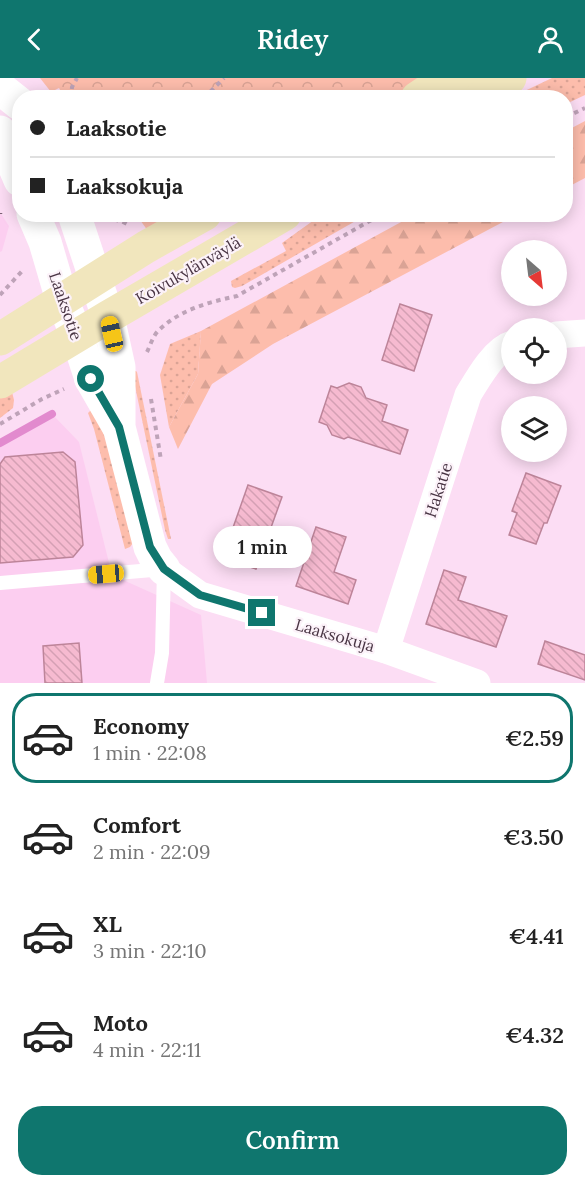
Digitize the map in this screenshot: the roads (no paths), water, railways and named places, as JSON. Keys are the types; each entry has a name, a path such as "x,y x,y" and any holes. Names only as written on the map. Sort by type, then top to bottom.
{"main road":[{"path":"436,90 477,78"},
{"path":"492,90 510,78"},
{"path":"0,88 12,98"},
{"path":"0,132 12,161"},
{"name":"Laaksotie","path":"36,222 45,242 62,300 77,336 105,373"},
{"name":"Laaksotie","path":"77,222 108,317 105,373 150,547 164,569"},
{"path":"0,339 153,243 191,222"},
{"name":"Koivukylänväylä","path":"0,382 271,222"}],"street":[{"path":"567,334 585,333"},
{"name":"Hakatie","path":"386,650 468,395 482,370 501,350"},
{"name":"Laaksokuja","path":"164,569 200,595 386,650 477,683"}],"lane":[{"path":"0,583 164,569 162,653 157,683"}],"waterway":[{"path":"0,443 52,414"}]}
